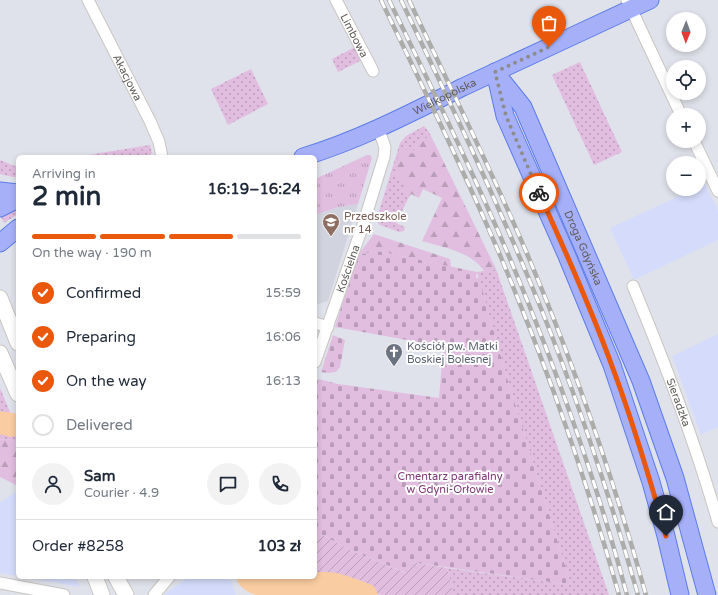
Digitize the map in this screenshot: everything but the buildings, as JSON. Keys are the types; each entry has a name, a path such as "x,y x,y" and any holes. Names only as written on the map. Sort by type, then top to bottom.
{"main road":[{"name":"Wielkopolska","path":"309,155 378,128 495,72 629,4 650,0"},
{"name":"Droga Gdyńska","path":"495,72 506,116 567,256 612,365 651,482 680,595"},
{"name":"Droga Gdyńska","path":"495,72 523,107 641,381 675,478 707,595"},
{"path":"0,192 16,193"},
{"path":"0,208 16,200"},
{"path":"0,243 16,230"},
{"path":"0,298 16,338"},
{"path":"0,353 16,389"},
{"path":"96,579 102,595"},
{"path":"117,579 126,595"}],"street":[{"name":"Akacjowa","path":"88,0 150,121 159,142 162,155"},
{"name":"Limbowa","path":"336,0 373,71"},
{"path":"629,4 678,108"},
{"name":"Kościelna","path":"317,357 364,222 384,158 385,147 378,128"},
{"path":"697,148 718,192"},
{"name":"Sieradzka","path":"632,286 666,365 681,406 718,522"},
{"path":"317,324 328,327"},
{"path":"154,595 167,579"},
{"path":"0,583 64,595"}],"shaded area":[{"path":"706,186 718,210 718,240 634,280 610,228 679,196 706,196"},
{"name":"Przedszkole nr 14","path":"358,204 328,301 317,304 317,214 338,207"},
{"path":"718,334 718,427 701,435 672,356"},
{"path":"16,492 16,576 0,573 0,502"},
{"path":"35,579 76,579 80,587"},
{"path":"231,579 236,595 163,595 185,580"}],"green space":[{"path":"355,47 362,60 338,72 332,59"},
{"path":"580,62 622,152 594,165 552,75"},
{"path":"251,69 268,104 228,125 211,89"},
{"path":"424,126 434,142 425,138 420,141 412,154 410,153 395,172 400,178 409,197 396,223 405,227 404,231 399,232 380,225 376,221 400,143 406,136"},
{"path":"425,138 434,142 496,269 484,271 472,259 456,251 422,241 442,198 423,189 419,198 411,194 409,197 400,178 395,172 395,166 402,150 406,149 412,154 418,143"},
{"path":"150,145 152,153 150,155 88,155"},
{"path":"367,155 370,155 372,158 358,204 338,207 317,214 317,178"},
{"path":"0,160 16,166 16,177 0,174"},
{"path":"16,209 16,215 4,223 1,217"},
{"path":"374,234 450,259 451,267 377,251 358,255"},
{"name":"Cmentarz parafialny w Gdyni-Orłowie","path":"377,251 477,272 476,278 479,278 504,368 571,585 410,562 407,573 352,551 317,532 318,379 338,384 439,398 443,350 435,345 335,327 358,255"},
{"path":"496,269 609,595 454,595 447,568 571,585 504,368 477,272"},
{"path":"333,335 345,340 340,367 336,372 321,372"},
{"path":"0,388 16,426 16,445 11,440 0,439"},
{"path":"0,439 11,440 16,445 16,485 0,477"},
{"path":"317,532 352,551 406,573 410,562 447,568 454,595 381,595 335,581 320,579 306,582 262,586 254,579 317,579"}],"waterway":[{"path":"0,423 10,435"},
{"path":"0,423 14,425"},
{"path":"251,579 264,585 275,586 323,583 333,584 346,587 366,595"}],"railway":[{"path":"381,0 473,194 519,301 566,426 594,510 619,595"},
{"path":"389,0 494,222 542,338 588,465 627,595"},
{"path":"401,0 484,177 531,284 561,360 589,438 615,516 638,595"},
{"path":"409,0 497,186 543,291 576,377 606,463 646,595"}],"way so far":[{"path":"539,193 506,116 495,72 549,47"}],"place":[{"name":"Przedszkole nr 14","path":"331,237"},
{"name":"Kościół pw. Matki Boskiej Bolesnej","path":"394,367"}],"route":[{"path":"539,193 612,365 643,456 666,536"}]}
